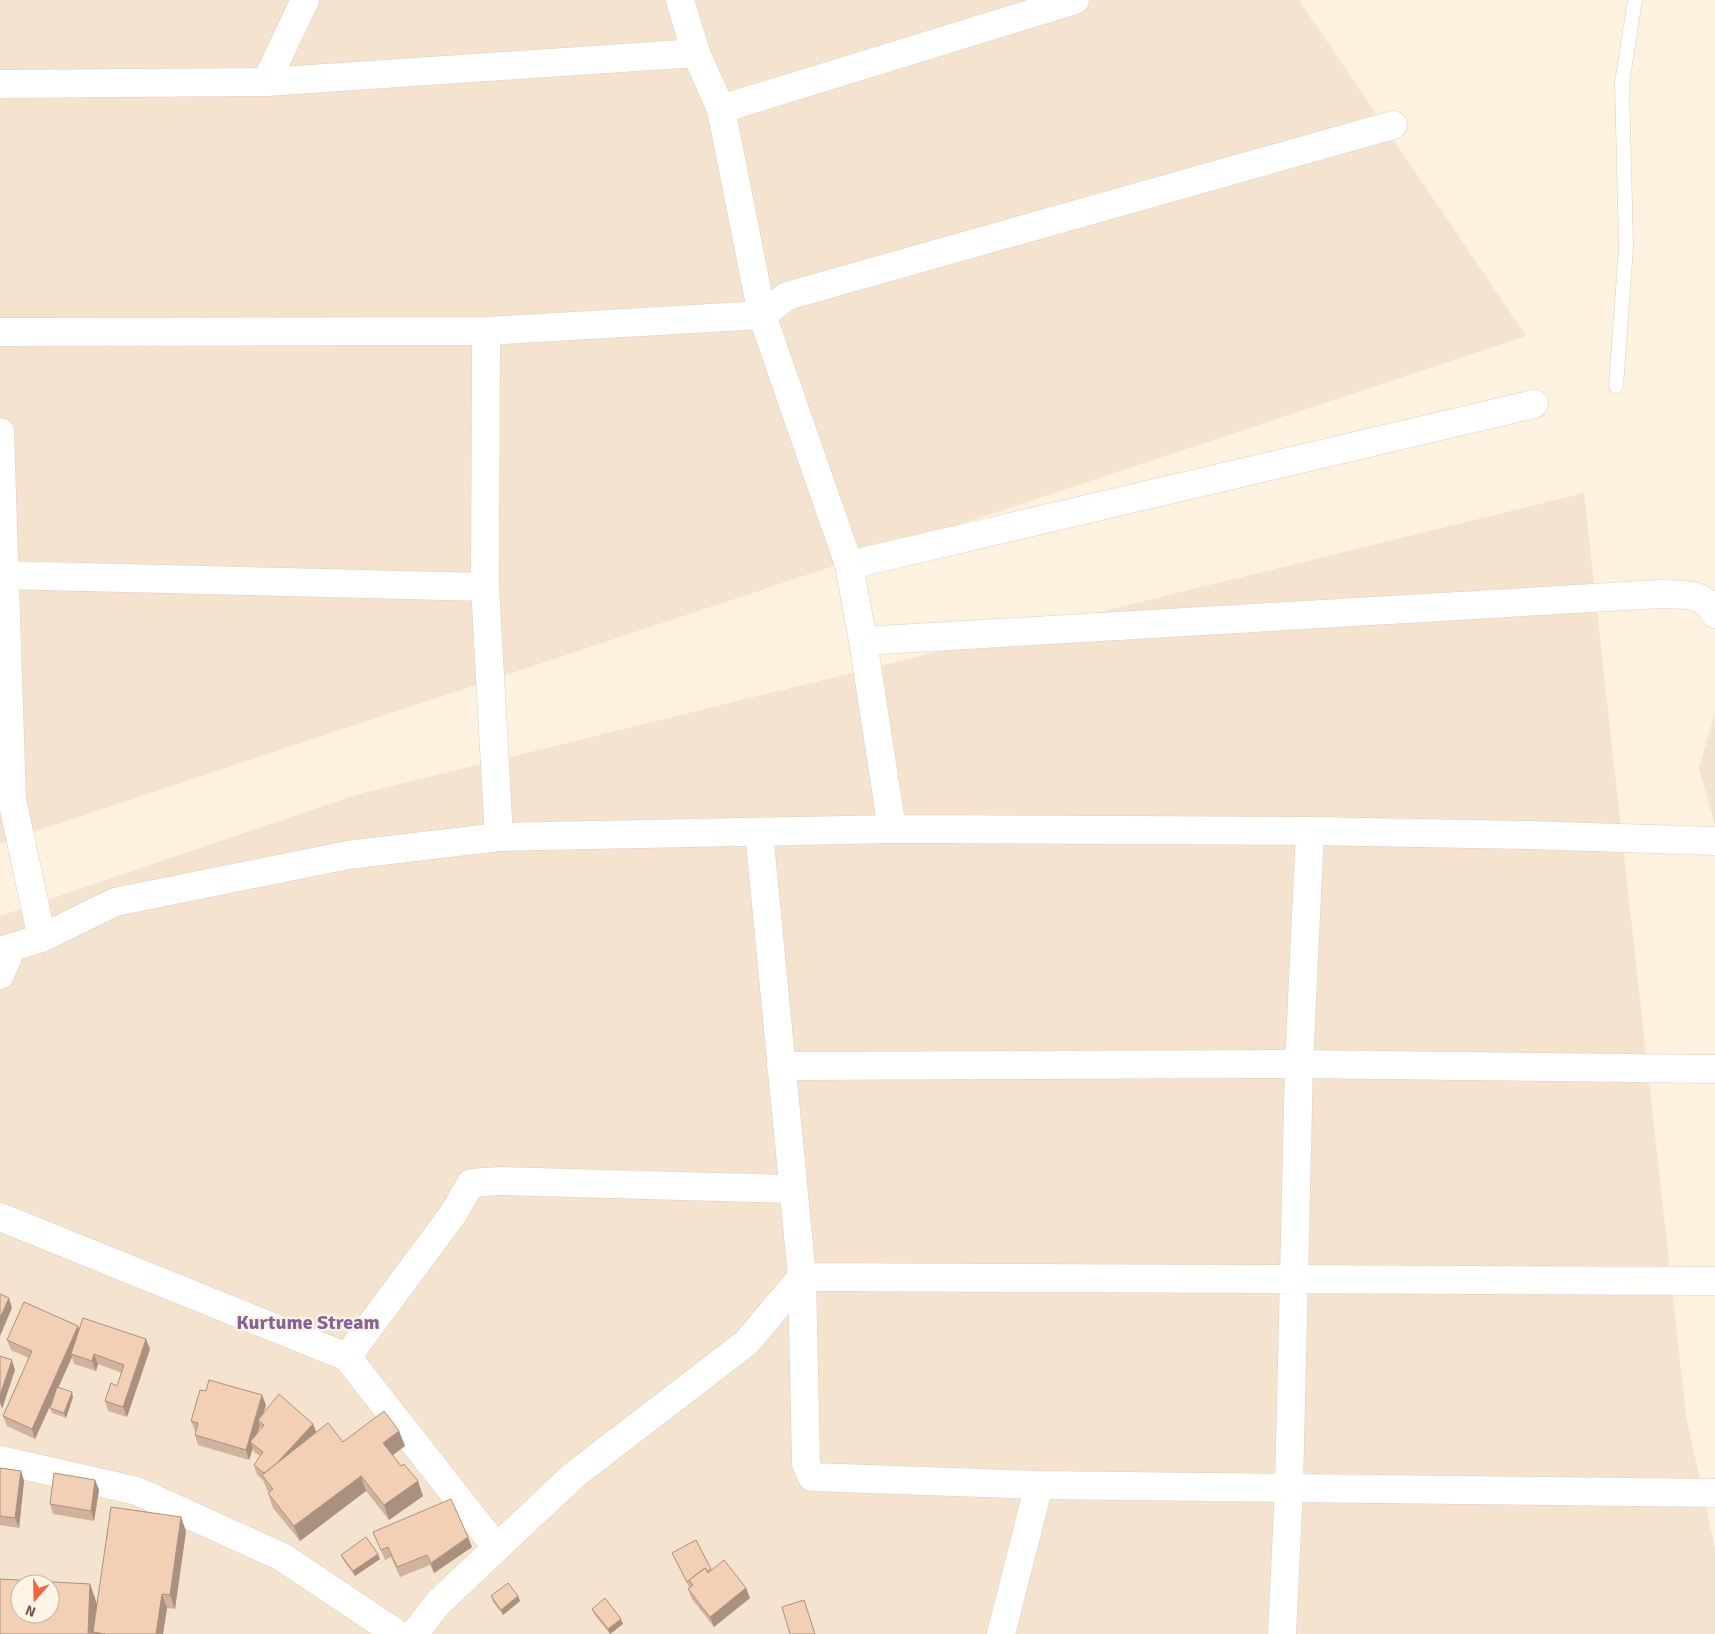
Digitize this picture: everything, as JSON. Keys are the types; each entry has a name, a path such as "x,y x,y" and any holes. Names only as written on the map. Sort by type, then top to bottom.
{"street":[{"path":"266,82 305,0"},
{"path":"680,0 696,53 721,109 762,315 849,565 863,641 892,829"},
{"path":"721,109 1075,0"},
{"path":"0,84 266,82 696,53"},
{"path":"0,332 486,331 762,315 787,296 1393,125"},
{"path":"486,331 485,587 499,837"},
{"path":"849,565 1534,404"},
{"path":"0,432 6,801 42,938"},
{"path":"2,574 485,587"},
{"path":"863,641 1660,594 1700,597 1711,606 1715,614"},
{"path":"0,975 6,949 42,938 115,902 348,855 499,837 892,829 1310,831 1715,841"},
{"path":"1282,1634 1290,1488 1299,1064 1310,831"},
{"path":"759,832 802,1277 806,1464 812,1478 1039,1485 1715,1493"},
{"path":"781,1066 1299,1064 1715,1069"},
{"path":"346,1357 453,1214 471,1183 499,1181 793,1189"},
{"path":"0,1216 346,1357 496,1547"},
{"path":"414,1634 438,1603 574,1475 746,1343 802,1277 1715,1281"},
{"path":"0,1460 137,1490 282,1557 397,1634"},
{"path":"1000,1634 1039,1485"}],"lane":[{"path":"1616,386 1626,247 1622,83 1635,0"}],"shaded area":[{"path":"0,0 1299,0 1526,336 0,843"},
{"path":"1584,493 1686,1416 1715,1548 1715,1634 0,1634 0,916 359,794"},
{"path":"1715,712 1715,825 1699,769"}],"building":[{"path":"0,1294 9,1298 0,1318"},
{"path":"24,1302 78,1326 32,1429 3,1416 32,1351 7,1340"},
{"path":"83,1318 146,1339 123,1407 105,1401 111,1383 117,1386 124,1365 94,1354 92,1361 71,1354"},
{"path":"0,1356 12,1360 0,1395"},
{"path":"209,1380 262,1395 246,1450 195,1435 198,1423 191,1421 200,1390 206,1391"},
{"path":"57,1387 72,1392 64,1413 50,1408"},
{"path":"279,1394 313,1424 276,1464 264,1473 254,1465 263,1452 250,1442 264,1425 258,1420"},
{"path":"384,1411 399,1431 383,1443 401,1466 404,1464 418,1481 384,1505 361,1476 294,1526 268,1493 273,1489 262,1475 328,1423 343,1442"},
{"path":"0,1468 21,1471 15,1518 0,1516"},
{"path":"54,1473 95,1480 91,1511 50,1504"},
{"path":"451,1499 468,1537 431,1563 427,1555 397,1567 388,1547 381,1550 373,1532"},
{"path":"111,1507 181,1517 170,1595 162,1594 156,1634 106,1634 93,1632"},
{"path":"366,1537 378,1554 353,1571 341,1555"},
{"path":"696,1540 711,1569 707,1571 705,1568 687,1582 672,1553"},
{"path":"724,1560 746,1588 710,1617 688,1589 693,1585 689,1580 705,1568 708,1573"},
{"path":"0,1579 10,1580 10,1624 60,1624 60,1582 90,1584 88,1633 105,1634 0,1634"},
{"path":"508,1583 518,1596 501,1610 491,1596"},
{"path":"605,1598 621,1619 608,1629 592,1609"},
{"path":"804,1600 815,1634 790,1634 782,1607"}],"district":[{"name":"Kurtume Stream","path":"308,1322"}]}
